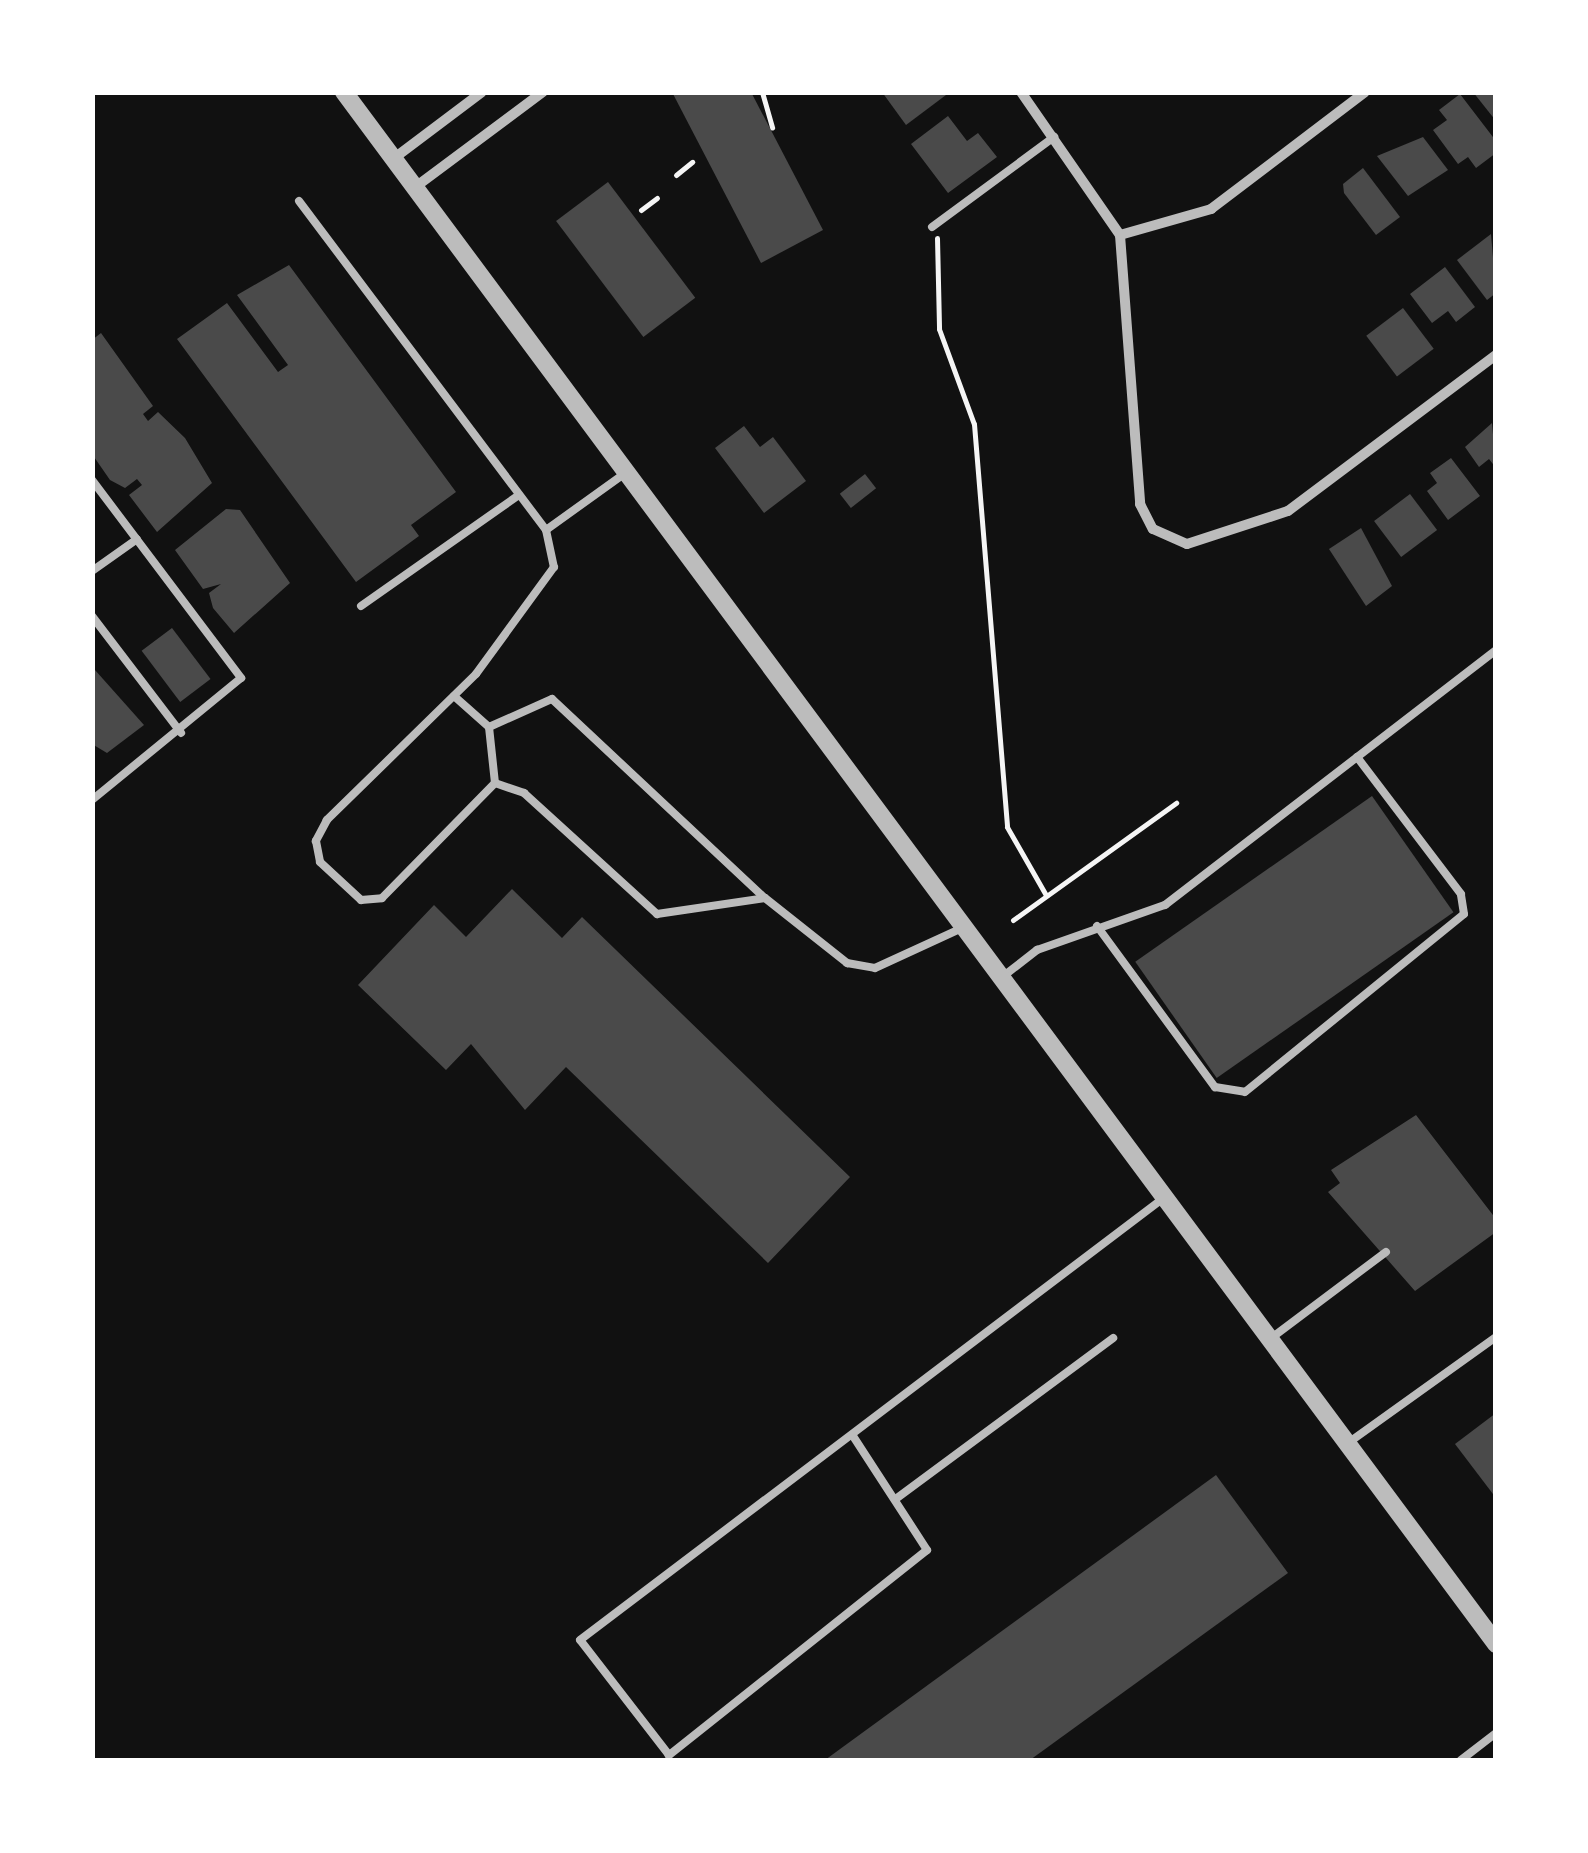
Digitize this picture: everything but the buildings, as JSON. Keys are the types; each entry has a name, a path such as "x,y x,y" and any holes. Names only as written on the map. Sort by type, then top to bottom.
{"street":[{"path":"344,92 1496,1644"},
{"path":"393,159 482,92"},
{"path":"414,188 543,92"},
{"path":"1022,92 1120,235 1140,504 1154,529 1186,544 1288,512 1496,355"},
{"path":"1120,235 1211,209 1365,92"}],"lane":[{"path":"932,227 1054,136"},
{"path":"299,201 546,530 554,567 454,696 326,820 316,841 320,862 361,900 382,898 495,784"},
{"path":"546,530 626,472"},
{"path":"92,480 242,678 180,733 92,800"},
{"path":"361,606 519,495"},
{"path":"92,572 137,539"},
{"path":"92,616 180,733"},
{"path":"1002,978 1037,950 1165,905 1496,650"},
{"path":"454,696 489,727 495,784"},
{"path":"489,727 552,699 764,898 847,963 875,968 964,928"},
{"path":"1097,926 1215,1087 1245,1092 1464,914 1461,894 1357,757"},
{"path":"495,784 524,793 656,914 764,898"},
{"path":"853,1436 928,1550 669,1755 580,1640 1165,1197"},
{"path":"1270,1339 1386,1252"},
{"path":"1348,1443 1496,1337"},
{"path":"897,1498 1113,1338"},
{"path":"1462,1760 1496,1733"}],"path":[{"path":"762,92 772,128"},
{"path":"676,175 692,162"},
{"path":"642,210 657,198"},
{"path":"932,227 938,329 974,424 1007,827 1046,896"},
{"path":"1013,920 1176,803"}]}
